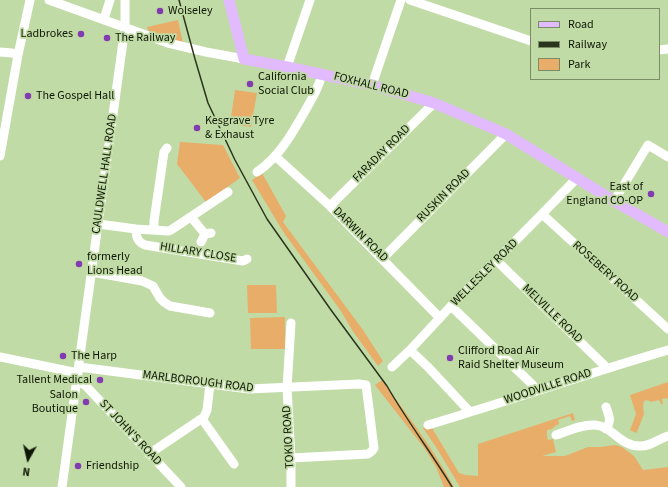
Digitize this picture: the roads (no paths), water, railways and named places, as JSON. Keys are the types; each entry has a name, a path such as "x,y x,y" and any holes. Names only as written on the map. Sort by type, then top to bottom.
{"main road":[{"path":"229,0 244,59"},
{"name":"FOXHALL ROAD","path":"244,59 372,85 434,103 506,134 614,201 668,232"}],"street":[{"path":"0,156 18,55 30,0"},
{"name":"FOXHALL ROAD","path":"49,0 181,47 244,59"},
{"path":"104,19 110,0"},
{"name":"CAULDWELL HALL ROAD","path":"62,487 125,27 125,0"},
{"path":"287,67 310,0"},
{"path":"372,85 401,0"},
{"path":"410,0 530,41"},
{"path":"0,52 18,55"},
{"path":"257,172 276,156 292,134 318,86 322,74"},
{"name":"FARADAY ROAD","path":"330,206 434,103"},
{"name":"RUSKIN ROAD","path":"383,258 506,134"},
{"path":"614,201 648,144 668,157"},
{"path":"154,230 164,152 167,148"},
{"name":"DARWIN ROAD","path":"276,156 383,258 440,318"},
{"name":"WELLESLEY ROAD","path":"392,367 577,178"},
{"path":"98,224 136,229 171,230 228,192"},
{"name":"ROSEBERY ROAD","path":"542,214 668,329"},
{"path":"191,217 206,236"},
{"name":"HILLARY CLOSE","path":"136,229 137,239 144,245 243,261 248,259"},
{"name":"MELVILLE ROAD","path":"496,261 607,368"},
{"path":"92,272 147,282 153,286 160,298 170,306 210,313"},
{"path":"451,306 538,390"},
{"name":"TOKIO ROAD","path":"291,323 287,388 291,487"},
{"path":"410,350 470,412"},
{"name":"WOODVILLE ROAD","path":"428,424 668,350"},
{"name":"MARLBOROUGH ROAD","path":"0,357 78,374 210,384 252,389 370,383 374,448 372,451 368,454 291,458"},
{"name":"ST JOHN'S ROAD","path":"78,374 81,383 86,386 180,487"},
{"path":"149,454 202,419 207,410 210,384"},
{"path":"606,407 610,424 606,429"},
{"path":"202,419 234,464"},
{"path":"556,435 576,423 596,425 606,429 625,443 635,446 648,445 668,436"}],"railway":[{"path":"179,0 208,103 235,160 267,219 387,386 452,487"}],"place":[{"name":"Wolseley","path":"160,11"},
{"name":"Ladbrokes","path":"81,34"},
{"name":"The Railway","path":"107,38"},
{"name":"California Social Club","path":"250,84"},
{"name":"The Gospel Hall","path":"28,96"},
{"name":"Kesgrave Tyre & Exhaust","path":"197,128"},
{"name":"East of England CO-OP","path":"651,194"},
{"name":"formerly Lions Head","path":"79,264"},
{"name":"The Harp","path":"63,356"},
{"name":"Clifford Road Air Raid Shelter Museum","path":"450,358"},
{"name":"Tallent Medical","path":"100,380"},
{"name":"Salon Boutique","path":"86,402"},
{"name":"Friendship","path":"78,466"}]}
